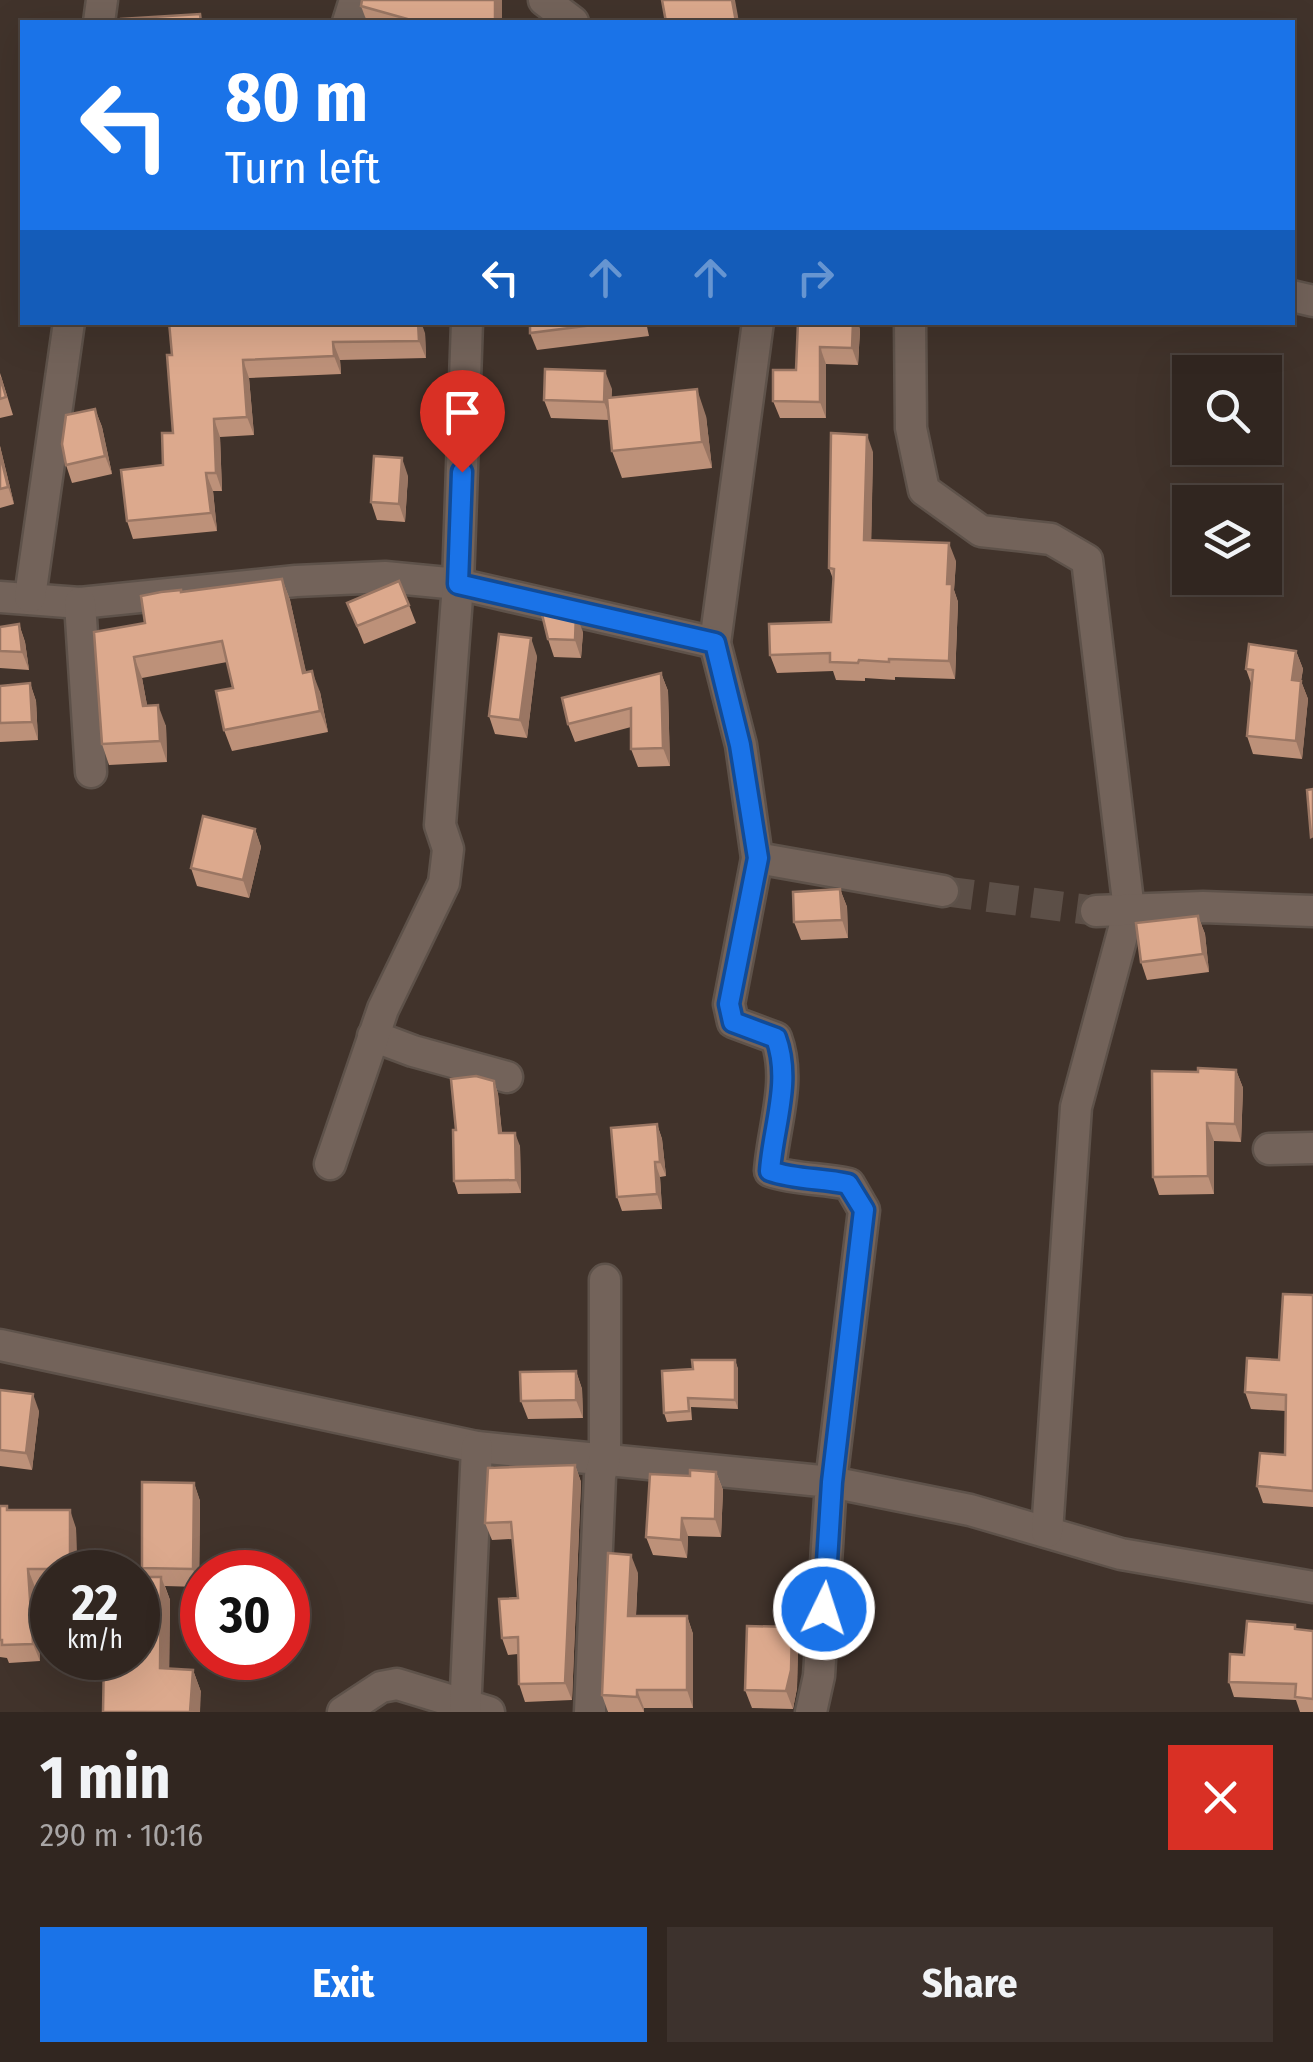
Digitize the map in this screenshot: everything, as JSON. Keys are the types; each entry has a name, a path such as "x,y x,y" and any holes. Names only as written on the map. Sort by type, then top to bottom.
{"street":[{"path":"544,0 569,20"},
{"path":"68,325 15,597 80,603 296,580 385,577 458,584 715,643"},
{"path":"330,1164 383,1008 444,883 448,849 440,825 458,584 467,325"},
{"path":"758,325 715,643 740,745 758,858 729,1004 733,1022 776,1038 783,1058 782,1095 770,1171 792,1178 821,1178 848,1184 864,1210 832,1482 819,1676 811,1712"},
{"path":"910,325 911,428 924,490 981,531 1051,539 1087,560 1129,910 1076,1107 1047,1532"},
{"path":"80,603 91,772"},
{"path":"758,858 942,891"},
{"path":"1096,910 1204,907 1313,911"},
{"path":"373,1036 507,1077"},
{"path":"1270,1148 1313,1148"},
{"path":"590,1712 600,1476 605,1458 605,1280"},
{"path":"0,1345 476,1447 832,1482 970,1510 1120,1554 1313,1587"},
{"path":"344,1712 388,1684 473,1709 476,1447"}],"building":[{"path":"362,0 495,0 495,20 411,20 361,6"},
{"path":"662,0 732,0 736,20 666,20"},
{"path":"200,14 201,20 121,20"},
{"path":"169,325 418,325 419,341 333,342 334,356 243,360 247,417 214,419 216,473 206,473 211,513 127,521 121,470 163,465 162,433 173,433 167,355 172,355"},
{"path":"530,325 593,325 530,333"},
{"path":"798,325 853,325 852,348 820,347 820,402 773,401 773,370 796,370"},
{"path":"545,369 605,371 604,402 544,400"},
{"path":"0,377 6,397 0,399"},
{"path":"697,389 702,442 612,451 607,398"},
{"path":"95,409 105,456 66,465 62,444 66,415"},
{"path":"831,433 867,435 864,540 949,543 949,661 889,659 858,663 830,662 830,653 770,655 769,624 831,622"},
{"path":"0,454 8,487 0,489"},
{"path":"374,456 402,458 399,504 371,502"},
{"path":"282,579 303,673 312,671 320,711 224,730 216,691 233,688 222,641 134,657 143,706 158,705 160,741 102,744 94,632 145,623 141,596"},
{"path":"399,581 409,605 357,626 347,603"},
{"path":"540,606 576,614 575,640 548,639"},
{"path":"19,624 22,652 0,651 0,627"},
{"path":"499,634 531,638 520,720 489,716"},
{"path":"1249,644 1296,651 1292,680 1301,681 1296,741 1247,736 1253,670 1246,669"},
{"path":"661,673 663,748 631,749 631,708 568,724 562,698"},
{"path":"30,683 32,722 0,723 0,686"},
{"path":"1313,789 1313,836 1311,837 1307,790"},
{"path":"203,816 255,829 243,880 191,868"},
{"path":"840,889 842,920 794,922 793,892"},
{"path":"1198,916 1203,954 1141,962 1136,923"},
{"path":"1198,1068 1236,1070 1235,1124 1207,1123 1208,1176 1153,1177 1152,1071 1198,1072"},
{"path":"476,1076 494,1081 499,1133 515,1133 516,1180 454,1181 456,1130 451,1079"},
{"path":"657,1124 657,1194 617,1197 611,1128"},
{"path":"1283,1294 1313,1295 1313,1491 1257,1486 1260,1453 1285,1455 1286,1395 1245,1392 1247,1358 1279,1360"},
{"path":"692,1360 735,1360 735,1400 688,1398 689,1411 664,1413 662,1371 693,1369"},
{"path":"576,1371 576,1400 521,1401 520,1372"},
{"path":"0,1390 33,1394 26,1453 0,1450"},
{"path":"575,1465 565,1683 519,1684 518,1637 502,1638 499,1599 518,1598 511,1522 485,1523 488,1468"},
{"path":"690,1470 716,1472 715,1519 682,1518 681,1540 646,1537 650,1474 690,1476"},
{"path":"142,1482 194,1483 193,1550 180,1550 180,1569 160,1568 160,1550 142,1550"},
{"path":"0,1506 7,1506 7,1510 70,1510 70,1550 30,1550 30,1644 2,1645"},
{"path":"608,1553 631,1555 628,1616 687,1616 687,1690 637,1690 637,1697 602,1695"},
{"path":"1247,1621 1295,1625 1295,1629 1313,1631 1313,1699 1295,1697 1296,1684 1229,1682 1230,1654 1244,1655"},
{"path":"747,1626 792,1627 791,1670 786,1691 745,1690"},
{"path":"160,1668 180,1669 180,1680 192,1680 190,1712 103,1712 104,1680 160,1680"}],"tunnel":[{"path":"943,891 1096,911"}],"route":[{"path":"462,472 458,584 715,643 740,745 758,858 729,1004 733,1022 776,1038 783,1058 782,1095 770,1171 792,1178 821,1178 848,1184 864,1210 832,1482 824,1609"}]}
